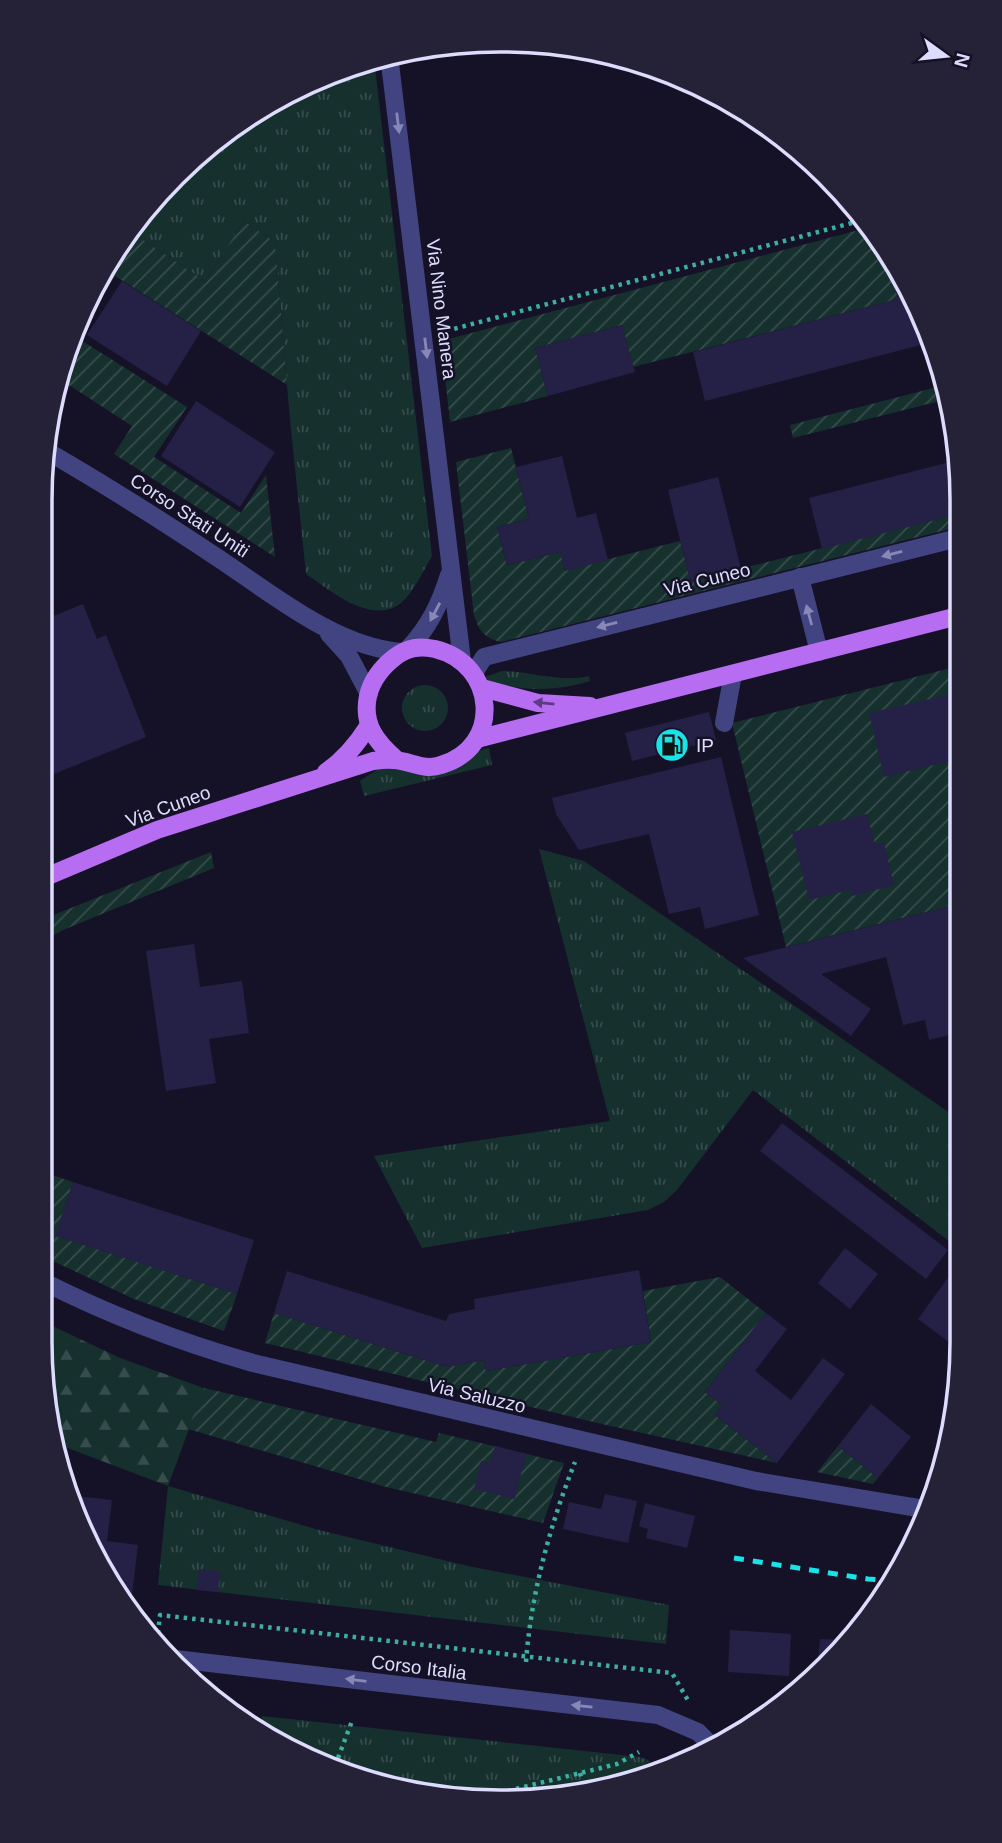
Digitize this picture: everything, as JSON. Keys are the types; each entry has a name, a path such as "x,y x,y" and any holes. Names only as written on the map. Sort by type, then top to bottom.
{"main road":[{"name":"Via Cuneo","path":"52,874 157,830 373,761 397,760 418,767 441,766 461,756 477,739 950,618"},
{"name":"Via Cuneo","path":"404,651 420,647 448,653 473,674 538,703 607,706"},
{"path":"397,760 380,746 369,726 366,709 375,677 387,663 404,651"},
{"path":"473,674 485,705 484,723 477,739"},
{"name":"Via Cuneo","path":"312,781 339,763 369,726"}],"street":[{"name":"Via Nino Manera","path":"390,67 451,568 473,674"},
{"name":"Corso Stati Uniti","path":"55,456 123,496 311,618 367,646 384,651 404,651"},
{"name":"Via Cuneo","path":"473,674 484,657 950,540"},
{"name":"Via Nino Manera","path":"404,651 424,632 440,604 451,568"},
{"path":"800,577 819,652"},
{"name":"Corso Stati Uniti","path":"311,618 337,641 349,656 369,694"},
{"path":"724,723 733,674"},
{"name":"Via Saluzzo","path":"52,1286 129,1321 226,1356 764,1483 915,1507"},
{"name":"Corso Italia","path":"186,1661 658,1715 698,1732 706,1740"}],"path":[{"path":"425,337 853,223"},
{"path":"526,1660 545,1550 561,1496 583,1441"},
{"path":"158,1631 160,1615 526,1660 672,1673 693,1709"},
{"path":"338,1759 352,1721"},
{"path":"511,1790 617,1764 639,1752"},
{"path":"580,1773 582,1783"}],"green space":[{"path":"375,71 432,556 401,603 390,609 377,611 365,608 339,597 306,574 275,242 244,221 205,281 139,237 145,228 205,164 252,128 303,99"},
{"path":"244,221 275,242 287,385 115,276 106,290 139,237 205,281"},
{"path":"858,230 889,277 898,299 633,367 622,325 535,348 548,396 450,422 441,341"},
{"path":"82,341 187,407 154,457 241,513 266,475 275,557 114,454 132,426 68,385"},
{"path":"935,388 938,402 793,438 790,425"},
{"path":"511,448 529,519 497,527 507,565 560,552 565,570 680,541 691,581 950,516 950,529 501,642 483,633 474,615 456,462"},
{"path":"950,668 950,906 786,947 732,723"},
{"path":"502,671 567,678 589,676 590,681 536,689 509,686 482,678"},
{"path":"425,685 442,691 448,708 442,725 425,731 408,725 402,708 408,691"},
{"path":"489,748 492,765 364,796 360,781 379,769 392,768 434,774"},
{"path":"539,849 584,861 950,1113 950,1242 753,1090 677,1190 664,1202 648,1210 422,1248 374,1156 610,1121"},
{"path":"211,852 214,868 52,936 52,916"},
{"path":"52,1175 73,1182 56,1235 237,1294 224,1331 134,1299 52,1261"},
{"path":"720,1277 766,1313 705,1392 722,1405 715,1415 777,1463 265,1343 274,1313 447,1367 484,1360 486,1371 651,1342 643,1291"},
{"path":"52,1326 120,1358 204,1388 168,1486 65,1447 56,1401"},
{"path":"204,1388 436,1442 439,1433 564,1463 543,1523 386,1487 188,1429"},
{"path":"838,1446 878,1478 873,1484 817,1472"},
{"path":"168,1486 319,1530 468,1566 669,1605 666,1644 158,1585"},
{"path":"262,1716 640,1757 652,1764 560,1787 472,1790 442,1787 357,1767 303,1744 262,1721"}],"building":[{"path":"122,281 201,331 167,386 87,335"},
{"path":"896,289 921,345 705,401 693,352 898,299"},
{"path":"622,325 635,372 548,396 535,348"},
{"path":"196,401 275,452 240,507 161,456"},
{"path":"562,456 577,518 596,513 608,560 565,571 560,552 507,565 497,527 529,519 516,467"},
{"path":"948,463 950,516 822,549 809,498"},
{"path":"718,477 741,569 690,581 668,490"},
{"path":"83,604 97,639 106,635 146,737 52,775 52,617"},
{"path":"948,695 950,761 884,777 869,713"},
{"path":"709,712 716,740 632,761 625,733"},
{"path":"721,757 759,915 705,929 700,907 669,914 649,834 579,850 556,814 552,798"},
{"path":"867,814 875,845 884,843 894,885 852,896 850,890 809,900 792,832"},
{"path":"950,906 950,1035 929,1040 925,1020 903,1025 886,957 821,974 871,1009 851,1036 743,958"},
{"path":"194,944 200,987 242,981 249,1033 209,1039 216,1083 166,1091 146,951"},
{"path":"782,1123 948,1250 926,1279 760,1151"},
{"path":"73,1182 254,1240 237,1294 55,1236"},
{"path":"845,1248 878,1274 850,1309 818,1283"},
{"path":"639,1270 651,1342 486,1371 484,1360 447,1367 274,1313 287,1271 446,1321 449,1314 475,1309 474,1299"},
{"path":"950,1275 950,1343 918,1319"},
{"path":"766,1313 787,1329 755,1371 791,1400 823,1358 845,1374 777,1463 715,1415 722,1405 705,1392"},
{"path":"871,1404 911,1437 878,1478 838,1446"},
{"path":"495,1446 526,1454 515,1499 474,1489 481,1461 490,1463"},
{"path":"605,1494 637,1501 628,1543 563,1529 569,1502 601,1509"},
{"path":"80,1496 112,1500 107,1541 138,1545 132,1596 99,1540"},
{"path":"645,1503 695,1516 687,1548 646,1538 648,1529 639,1526"},
{"path":"199,1569 220,1571 218,1592 196,1590"},
{"path":"730,1630 791,1634 789,1676 728,1672"},
{"path":"820,1639 836,1640 818,1659"}],"railway":[{"path":"734,1558 881,1580"}],"place":[{"name":"IP","path":"672,745"}]}
